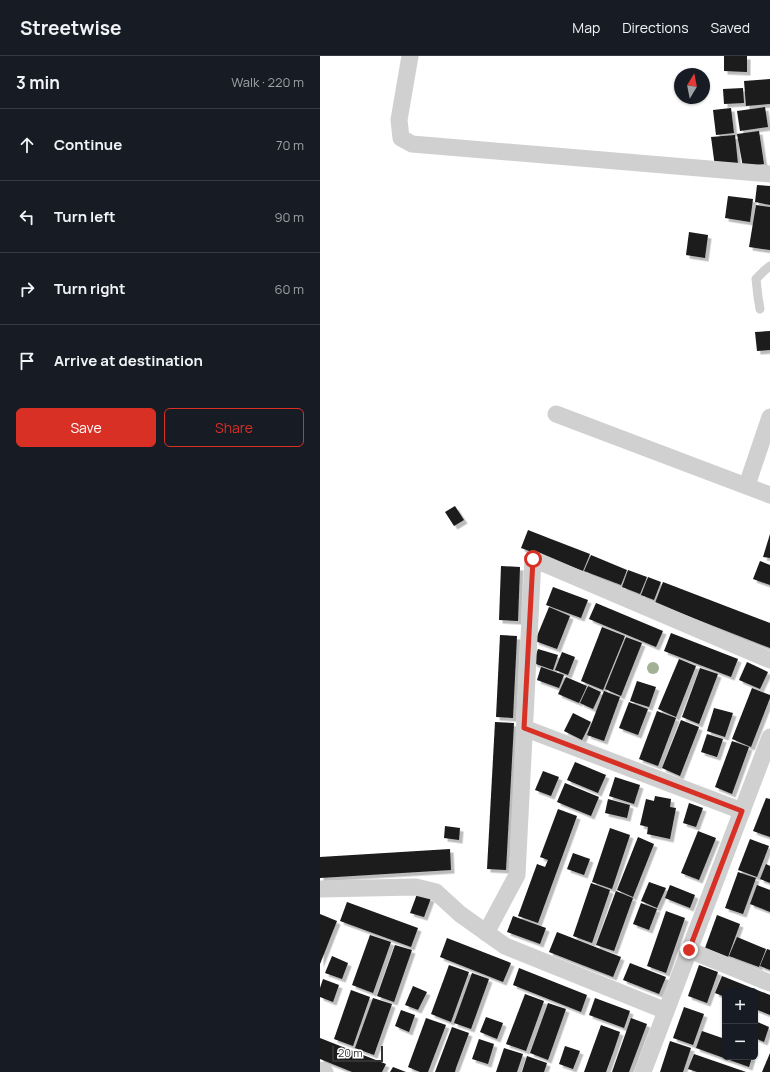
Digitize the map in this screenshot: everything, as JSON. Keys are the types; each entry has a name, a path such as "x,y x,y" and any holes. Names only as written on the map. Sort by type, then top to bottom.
{"street":[{"path":"410,56 399,120 401,138 412,144 770,174"},
{"path":"556,414 747,485 770,495"},
{"path":"747,485 770,417"},
{"path":"486,933 517,875 533,559 770,660"},
{"path":"524,728 742,811"},
{"path":"643,1072 770,737"},
{"path":"320,889 416,887 436,892 460,914 505,946 666,1011"},
{"path":"689,950 770,983"},
{"path":"320,1070 325,1072"}],"lane":[{"path":"760,309 756,279 770,266"}],"building":[{"path":"724,56 747,56 747,72 724,71"},
{"path":"770,79 770,104 746,106 744,81"},
{"path":"743,88 744,103 724,104 723,89"},
{"path":"765,107 768,127 740,131 737,111"},
{"path":"731,108 734,133 716,135 713,110"},
{"path":"759,131 764,164 743,167 737,134"},
{"path":"735,135 738,164 715,167 711,137"},
{"path":"757,185 770,186 770,205 755,202"},
{"path":"728,196 753,199 750,222 725,218"},
{"path":"756,205 770,207 770,250 749,247"},
{"path":"689,232 708,235 705,258 686,255"},
{"path":"770,331 770,350 757,351 755,332"},
{"path":"455,506 464,520 454,526 445,512"},
{"path":"528,530 590,554 583,571 521,548"},
{"path":"770,534 770,558 763,557"},
{"path":"591,555 627,570 621,585 584,571"},
{"path":"760,561 770,565 770,585 753,579"},
{"path":"501,566 520,567 518,621 499,620"},
{"path":"628,570 647,577 640,594 622,587"},
{"path":"648,577 661,582 654,600 641,595"},
{"path":"663,582 770,623 770,648 655,603"},
{"path":"553,587 588,600 581,618 546,605"},
{"path":"596,603 663,631 656,647 589,619"},
{"path":"549,607 570,616 557,649 535,641"},
{"path":"602,627 625,636 603,690 581,681"},
{"path":"671,633 738,659 731,677 664,651"},
{"path":"500,635 517,636 513,718 496,717"},
{"path":"626,637 642,643 621,696 605,689"},
{"path":"538,649 558,655 553,670 533,663"},
{"path":"562,652 575,657 568,675 555,670"},
{"path":"679,659 696,666 676,717 658,709"},
{"path":"747,662 768,672 760,689 739,680"},
{"path":"541,667 564,675 559,688 537,680"},
{"path":"700,668 718,674 699,724 682,717"},
{"path":"566,677 587,686 579,703 558,694"},
{"path":"637,681 656,687 649,707 630,701"},
{"path":"588,686 601,692 593,709 580,703"},
{"path":"752,688 770,695 770,698 751,747 732,739"},
{"path":"604,691 620,697 604,741 587,735"},
{"path":"629,702 648,709 638,735 619,728"},
{"path":"714,708 733,713 725,737 707,731"},
{"path":"657,711 676,718 658,766 639,759"},
{"path":"573,713 591,722 582,740 564,731"},
{"path":"681,720 699,727 680,776 662,768"},
{"path":"495,722 514,723 506,870 487,869"},
{"path":"707,734 723,739 717,757 701,752"},
{"path":"732,741 749,747 732,794 715,787"},
{"path":"575,762 606,775 598,793 567,780"},
{"path":"543,771 559,777 551,796 535,790"},
{"path":"615,777 640,785 634,804 609,796"},
{"path":"565,783 599,797 591,816 557,802"},
{"path":"655,796 671,799 670,807 676,808 670,839 647,834 648,827 640,825 646,799 654,801"},
{"path":"766,798 770,799 770,837 753,831"},
{"path":"608,799 630,805 627,818 605,813"},
{"path":"689,803 703,808 696,827 683,823"},
{"path":"558,809 577,816 538,923 518,916 537,864 545,867 548,860 540,857"},
{"path":"445,826 460,828 459,840 444,838"},
{"path":"610,828 630,835 612,889 592,882"},
{"path":"698,831 716,838 699,880 681,873"},
{"path":"638,837 654,844 633,897 617,890"},
{"path":"750,839 769,846 757,877 738,870"},
{"path":"450,849 451,870 320,878 320,857"},
{"path":"573,853 590,859 584,875 567,869"},
{"path":"766,864 770,866 770,883 760,879"},
{"path":"738,872 756,878 743,914 725,908"},
{"path":"649,882 666,888 657,908 641,901"},
{"path":"591,883 610,890 592,943 573,936"},
{"path":"670,885 695,895 690,908 665,898"},
{"path":"757,885 770,890 770,912 750,904"},
{"path":"616,891 633,898 614,951 596,945"},
{"path":"417,894 431,898 424,917 410,913"},
{"path":"347,902 418,928 411,947 340,921"},
{"path":"641,903 657,909 649,930 633,924"},
{"path":"666,911 685,918 666,973 647,966"},
{"path":"320,914 337,921 320,964"},
{"path":"717,915 740,924 728,957 705,948"},
{"path":"513,916 546,928 540,944 507,932"},
{"path":"557,932 621,957 613,977 549,952"},
{"path":"370,935 391,942 373,993 352,985"},
{"path":"737,937 766,949 759,967 729,956"},
{"path":"447,938 511,963 503,982 440,957"},
{"path":"395,945 412,950 394,1002 377,996"},
{"path":"767,949 770,950 770,970 760,966"},
{"path":"332,956 348,963 342,979 325,973"},
{"path":"630,963 666,977 659,994 623,980"},
{"path":"449,965 469,972 451,1022 431,1014"},
{"path":"699,965 718,972 707,1003 688,996"},
{"path":"519,968 587,995 581,1012 513,985"},
{"path":"472,973 489,979 471,1029 454,1023"},
{"path":"722,976 752,988 722,988 722,996 715,993"},
{"path":"323,979 339,985 333,1002 320,997 320,988"},
{"path":"413,986 427,992 418,1010 405,1005"},
{"path":"351,990 370,997 353,1046 334,1039"},
{"path":"758,990 770,995 770,1015 758,1010"},
{"path":"525,994 544,1001 526,1051 506,1044"},
{"path":"373,998 392,1004 374,1055 355,1048"},
{"path":"595,998 630,1011 624,1028 589,1015"},
{"path":"548,1003 566,1009 548,1060 530,1053"},
{"path":"684,1007 704,1014 693,1045 673,1038"},
{"path":"401,1010 415,1015 409,1032 395,1026"},
{"path":"486,1017 503,1023 497,1039 480,1032"},
{"path":"426,1018 446,1025 428,1072 420,1072 408,1067"},
{"path":"631,1018 647,1024 629,1072 612,1072"},
{"path":"758,1022 769,1027 764,1042 758,1039"},
{"path":"601,1025 620,1032 614,1050 606,1072 584,1072"},
{"path":"452,1027 469,1033 455,1072 435,1072"},
{"path":"702,1031 722,1038 722,1057 696,1048"},
{"path":"320,1038 386,1064 382,1072 352,1072 320,1059"},
{"path":"479,1039 494,1044 488,1064 472,1059"},
{"path":"670,1041 691,1048 683,1072 660,1072"},
{"path":"565,1046 580,1051 573,1069 559,1064"},
{"path":"504,1048 523,1054 517,1072 496,1072"},
{"path":"770,1053 770,1072 762,1072"},
{"path":"694,1054 746,1072 697,1072 688,1069"},
{"path":"527,1056 547,1063 544,1072 522,1072"},
{"path":"729,1060 751,1060 749,1067"},
{"path":"393,1067 406,1072 390,1072"}],"route":[{"path":"533,559 524,728 742,811 689,950"}]}
